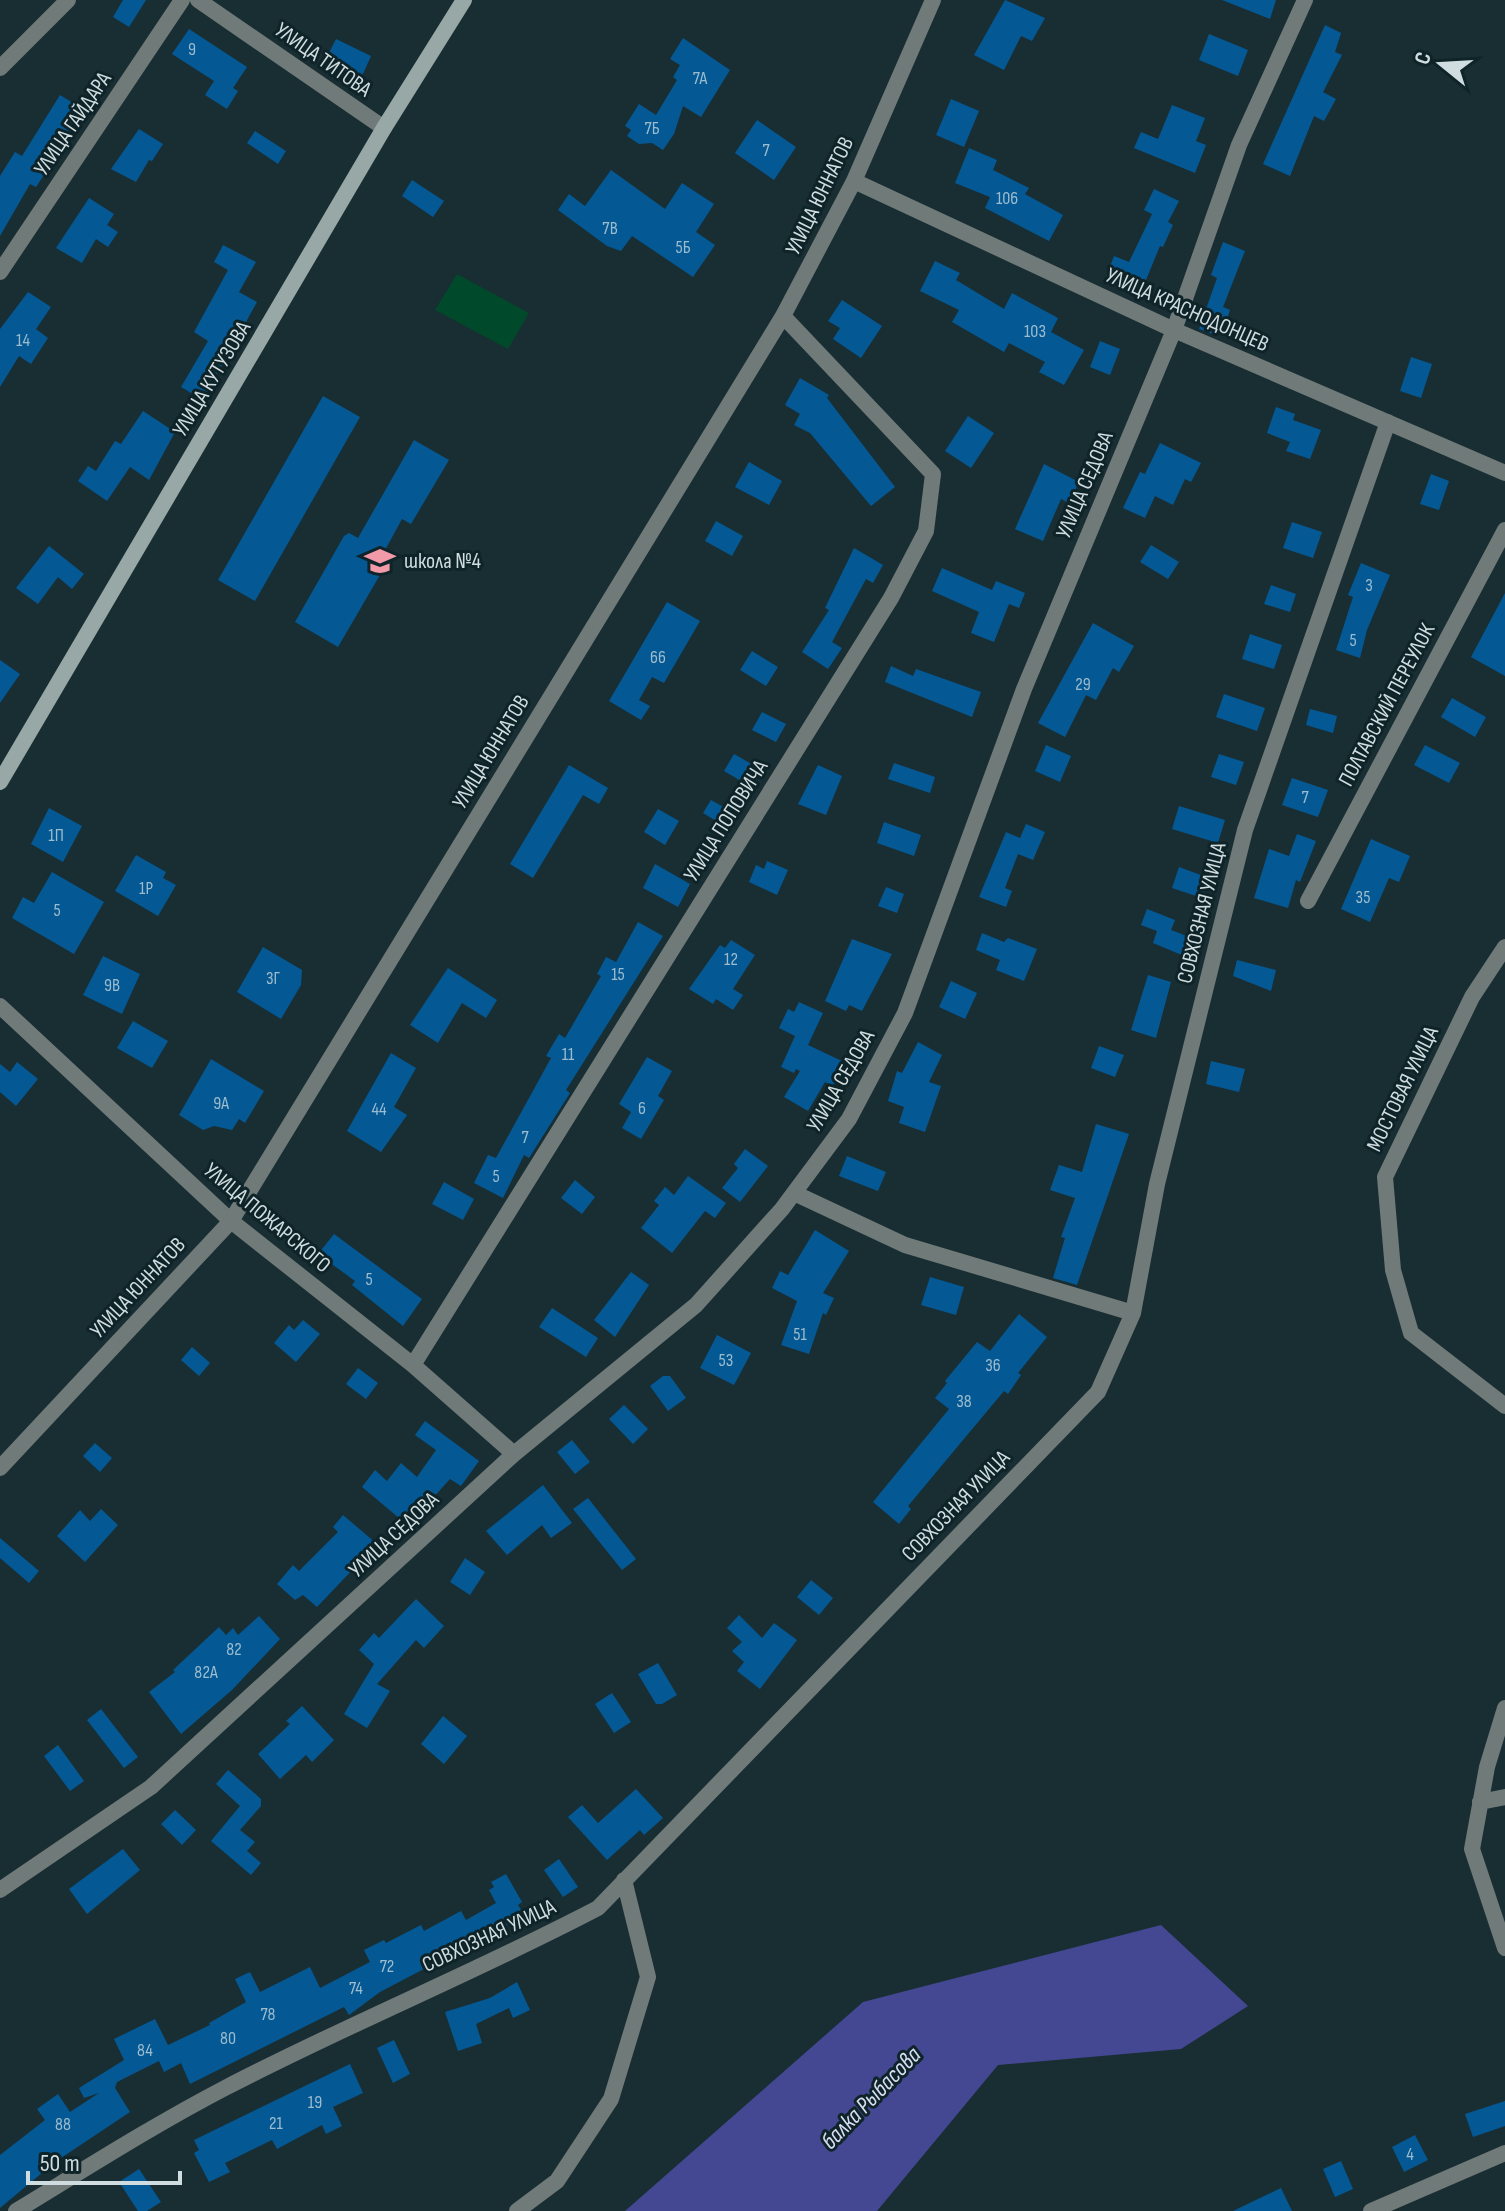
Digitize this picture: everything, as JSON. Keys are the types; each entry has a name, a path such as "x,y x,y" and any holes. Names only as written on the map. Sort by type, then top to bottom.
{"main road":[{"name":"УЛИЦА КУТУЗОВА","path":"0,782 384,128 464,0"}],"street":[{"path":"0,68 68,0"},
{"name":"УЛИЦА ГАЙДАРА","path":"0,272 182,0"},
{"name":"УЛИЦА ТИТОВА","path":"198,0 384,128"},
{"name":"УЛИЦА ЮННАТОВ","path":"0,1468 231,1221 783,316 854,181 933,0"},
{"name":"УЛИЦА СЕДОВА","path":"0,1890 151,1787 514,1454 696,1305 794,1193 849,1119 905,1013 1024,689 1174,330 1239,145 1305,0"},
{"name":"УЛИЦА КРАСНОДОНЦЕВ","path":"854,181 1174,330 1505,473"},
{"name":"УЛИЦА ПОПОВИЧА","path":"413,1365 891,598 926,531 933,474 783,316"},
{"name":"СОВХОЗНАЯ УЛИЦА","path":"16,2211 224,2089 399,2002 522,1948 598,1908 1098,1392 1133,1313 1157,1184 1245,830 1388,422"},
{"name":"ПОЛТАВСКИЙ ПЕРЕУЛОК","path":"1308,901 1505,530"},
{"name":"МОСТОВАЯ УЛИЦА","path":"1505,947 1472,997 1385,1177 1393,1270 1411,1333 1505,1406"},
{"name":"УЛИЦА ПОЖАРСКОГО","path":"0,1006 231,1221 413,1365 514,1454"},
{"path":"794,1193 905,1245 1133,1313"},
{"path":"1505,1708 1480,1802 1472,1849 1505,1948"},
{"path":"1480,1802 1505,1797"},
{"path":"517,2211 557,2181 611,2099 648,1977 624,1880"},
{"path":"1371,2211 1505,2153"}],"green space":[{"path":"457,274 529,313 508,349 435,310"}],"water":[{"name":"балка Рыбасова","path":"1161,1925 1248,2006 1181,2049 998,2065 877,2211 625,2211 863,2002"}],"building":[{"path":"123,0 146,0 129,27 113,17"},
{"path":"1005,0 1045,18 1032,41 1021,36 1004,70 974,55"},
{"path":"1222,0 1276,0 1270,19"},
{"path":"1325,25 1341,33 1335,52 1342,55 1323,92 1336,99 1324,121 1314,116 1290,176 1263,164"},
{"path":"189,29 247,67 233,88 238,91 227,109 205,95 214,81 172,54"},
{"path":"1209,34 1248,50 1238,76 1199,60"},
{"path":"683,38 730,70 701,117 683,106 674,134 663,150 652,143 639,144 627,136 631,130 625,126 639,104 656,115 677,80 673,77 680,65 670,59"},
{"path":"336,39 371,56 362,76 326,59"},
{"path":"60,95 86,111 36,187 30,184 0,236 0,176 15,152 22,156"},
{"path":"951,99 979,111 964,147 936,135"},
{"path":"1172,105 1205,118 1196,141 1206,145 1195,173 1134,148 1141,132 1158,139"},
{"path":"757,120 796,147 774,180 735,153"},
{"path":"139,129 163,144 136,182 111,169"},
{"path":"255,131 286,151 278,164 247,143"},
{"path":"969,148 997,160 993,170 1029,188 1025,194 1063,215 1049,241 985,208 990,197 955,183"},
{"path":"611,170 665,209 682,183 714,204 696,232 715,245 693,277 632,236 621,251 607,246 558,210 569,194 585,206"},
{"path":"412,180 444,201 433,217 402,196"},
{"path":"1154,189 1179,201 1168,222 1173,225 1163,247 1160,246 1141,292 1106,277 1114,256 1129,262 1152,214 1144,210"},
{"path":"89,198 114,214 107,225 118,232 108,247 96,239 82,263 56,248"},
{"path":"1223,242 1245,251 1223,307 1230,310 1223,331 1215,328 1212,334 1199,329 1217,278 1211,275"},
{"path":"223,245 256,262 239,292 257,302 203,400 181,387 208,341 194,332 228,270 214,262"},
{"path":"935,261 960,273 956,280 1004,309 1012,293 1058,318 1051,332 1084,350 1064,385 1039,372 1045,362 1009,343 1004,352 952,322 959,310 920,291"},
{"path":"28,292 51,307 36,329 48,338 31,364 19,356 0,387 0,329"},
{"path":"842,300 882,326 861,358 833,339 840,328 828,321"},
{"path":"1100,341 1120,349 1110,375 1090,367"},
{"path":"1411,357 1432,364 1421,398 1400,391"},
{"path":"800,378 829,395 827,398 895,487 871,506 810,433 794,425 800,414 785,405"},
{"path":"323,396 360,417 255,601 218,580"},
{"path":"1276,407 1295,414 1293,420 1321,430 1310,459 1286,451 1290,442 1267,433"},
{"path":"143,411 175,432 149,480 130,467 107,501 78,481 88,466 96,471 115,441 121,444"},
{"path":"968,416 994,433 971,468 945,451"},
{"path":"414,440 449,460 411,524 402,519 384,552 391,556 338,647 295,622 344,536 349,533 358,538"},
{"path":"1160,443 1201,463 1191,482 1185,479 1173,505 1155,496 1145,518 1123,508 1140,472 1145,474"},
{"path":"749,462 782,481 769,505 735,487"},
{"path":"1044,464 1079,482 1069,503 1061,499 1043,541 1015,529"},
{"path":"1431,474 1449,481 1439,510 1420,504"},
{"path":"716,521 743,536 732,556 705,541"},
{"path":"1292,522 1322,532 1313,558 1283,548"},
{"path":"1151,545 1179,562 1168,579 1140,562"},
{"path":"49,546 84,574 72,589 58,577 38,604 16,588"},
{"path":"854,548 883,565 873,583 866,579 832,642 842,648 828,669 802,652 829,610 825,608"},
{"path":"1361,563 1390,575 1367,630 1360,658 1336,650 1353,597 1348,595"},
{"path":"942,568 992,590 996,581 1025,593 1019,608 1009,604 994,642 971,633 979,612 932,591"},
{"path":"1271,585 1296,594 1290,612 1264,604"},
{"path":"1505,593 1505,676 1471,657"},
{"path":"667,602 700,621 664,683 652,677 639,700 650,706 641,720 609,701"},
{"path":"1093,623 1134,646 1119,672 1113,668 1096,700 1086,695 1065,737 1038,723"},
{"path":"1250,634 1282,645 1274,669 1242,659"},
{"path":"752,651 778,667 766,686 740,670"},
{"path":"0,660 20,674 0,703"},
{"path":"891,666 913,676 916,669 981,692 972,717 885,682"},
{"path":"1224,694 1265,708 1257,731 1216,717"},
{"path":"1452,698 1486,717 1475,737 1441,717"},
{"path":"1310,709 1337,716 1333,733 1306,725"},
{"path":"762,712 786,724 776,742 752,730"},
{"path":"1046,745 1071,756 1060,782 1035,771"},
{"path":"1425,745 1460,763 1449,783 1414,765"},
{"path":"734,754 762,770 753,788 724,771"},
{"path":"1219,754 1244,762 1236,785 1211,777"},
{"path":"894,763 935,777 930,793 888,779"},
{"path":"569,765 608,788 599,804 583,795 533,878 510,864"},
{"path":"818,765 842,776 826,815 798,804"},
{"path":"1292,778 1328,790 1318,817 1282,805"},
{"path":"711,800 734,813 726,827 703,813"},
{"path":"1179,806 1225,820 1218,843 1172,829"},
{"path":"49,808 82,826 63,862 31,844"},
{"path":"658,809 679,821 665,845 644,832"},
{"path":"884,822 921,835 914,856 877,843"},
{"path":"1026,824 1045,832 1033,860 1018,854 1005,888 1012,891 1006,907 979,897 1006,832 1020,838"},
{"path":"1297,834 1316,841 1300,882 1296,880 1288,908 1254,898 1269,849 1289,856"},
{"path":"1371,839 1410,856 1399,882 1389,878 1370,922 1341,909"},
{"path":"136,855 166,872 163,878 176,885 158,916 115,891"},
{"path":"767,861 788,870 777,895 749,882 756,865 764,869"},
{"path":"655,864 690,884 678,907 643,888"},
{"path":"1179,867 1209,878 1202,898 1172,888"},
{"path":"52,872 104,902 74,954 12,918 23,897 34,903"},
{"path":"886,887 904,894 897,913 878,906"},
{"path":"1147,909 1175,920 1171,930 1192,938 1184,956 1153,943 1157,931 1141,925"},
{"path":"638,922 663,936 566,1090 570,1093 529,1158 524,1155 503,1198 474,1183 488,1155 496,1158 551,1058 546,1056 559,1034 565,1038 601,976 597,974 606,957 616,962"},
{"path":"982,933 1004,942 1008,938 1037,949 1024,981 996,970 1000,960 976,950"},
{"path":"852,939 892,954 862,1011 849,1005 846,1011 825,1001"},
{"path":"731,940 755,955 733,989 743,995 733,1010 716,999 713,1004 689,989 720,945 725,948"},
{"path":"263,947 302,970 301,985 281,1019 237,992"},
{"path":"103,956 140,974 122,1014 83,995"},
{"path":"1237,960 1276,970 1271,991 1233,976"},
{"path":"448,968 497,1000 486,1018 462,1003 438,1043 410,1025"},
{"path":"1148,975 1171,982 1156,1038 1131,1030"},
{"path":"951,981 977,993 965,1019 939,1007"},
{"path":"799,1002 823,1013 808,1045 844,1062 833,1086 825,1082 808,1111 784,1097 800,1071 796,1069 794,1073 781,1067 795,1036 779,1028 788,1009 794,1012"},
{"path":"133,1021 168,1041 152,1068 117,1048"},
{"path":"918,1042 942,1055 929,1082 941,1086 925,1132 899,1123 904,1107 888,1101 897,1071 902,1073"},
{"path":"1099,1046 1124,1055 1115,1077 1091,1068"},
{"path":"391,1053 416,1068 394,1107 407,1115 381,1152 347,1131"},
{"path":"647,1057 672,1071 658,1096 664,1100 641,1139 622,1128 631,1112 619,1104"},
{"path":"211,1059 264,1091 245,1123 239,1119 232,1130 214,1126 203,1130 179,1115"},
{"path":"1211,1061 1245,1069 1239,1092 1206,1084"},
{"path":"17,1062 38,1079 16,1106 0,1092 0,1064 10,1072"},
{"path":"1096,1124 1129,1134 1077,1285 1053,1278 1065,1238 1061,1237 1075,1198 1050,1190 1059,1165 1082,1172"},
{"path":"745,1149 768,1166 740,1202 722,1188 738,1168 734,1164"},
{"path":"847,1156 886,1172 878,1191 839,1176"},
{"path":"688,1176 726,1203 715,1218 705,1211 672,1253 641,1228 659,1205 654,1201 665,1187 674,1195"},
{"path":"575,1180 595,1197 582,1214 561,1198"},
{"path":"444,1182 474,1199 463,1220 432,1204"},
{"path":"815,1230 849,1251 823,1293 834,1298 826,1315 823,1313 809,1354 781,1345 797,1301 772,1288 780,1271 788,1275"},
{"path":"334,1234 422,1299 403,1326 352,1285 355,1281 318,1254"},
{"path":"631,1272 649,1285 615,1337 594,1320"},
{"path":"930,1277 964,1287 956,1315 921,1305"},
{"path":"552,1308 598,1338 586,1357 539,1327"},
{"path":"1019,1314 1047,1337 1018,1373 1021,1375 1008,1394 1004,1391 908,1506 911,1509 899,1524 873,1502 949,1409 935,1398 947,1383 945,1381 977,1342 990,1351"},
{"path":"303,1320 320,1334 296,1362 274,1343 289,1325 294,1330"},
{"path":"717,1335 751,1353 734,1385 700,1368"},
{"path":"192,1347 210,1363 199,1376 181,1360"},
{"path":"358,1368 378,1383 366,1399 346,1384"},
{"path":"663,1376 670,1376 686,1398 668,1411 650,1386"},
{"path":"624,1405 648,1429 633,1444 609,1419"},
{"path":"425,1421 479,1461 461,1486 450,1479 422,1510 424,1512 411,1528 362,1487 375,1470 387,1481 401,1463 417,1477 436,1450 415,1435"},
{"path":"572,1440 590,1462 575,1474 557,1452"},
{"path":"95,1443 112,1458 100,1472 83,1456"},
{"path":"543,1485 572,1523 551,1538 542,1525 507,1555 486,1531"},
{"path":"588,1498 636,1559 622,1570 573,1509"},
{"path":"101,1509 118,1525 85,1562 57,1536 80,1510 90,1521"},
{"path":"343,1515 377,1544 317,1607 303,1595 295,1600 277,1584 293,1565 299,1571 338,1532 333,1527"},
{"path":"0,1538 39,1571 29,1583 0,1558"},
{"path":"465,1558 485,1572 470,1595 450,1582"},
{"path":"811,1580 833,1598 819,1615 797,1597"},
{"path":"416,1599 444,1626 424,1648 416,1640 377,1684 390,1691 367,1728 344,1714 374,1664 359,1650 374,1633 379,1638"},
{"path":"739,1615 762,1638 774,1623 797,1640 760,1689 737,1671 744,1662 732,1651 742,1642 727,1628"},
{"path":"259,1616 280,1639 232,1690 181,1734 149,1692 175,1672 173,1670 219,1627 226,1635 233,1628 238,1635"},
{"path":"658,1663 677,1695 662,1704 656,1704 638,1674"},
{"path":"612,1693 631,1722 614,1733 595,1704"},
{"path":"302,1706 334,1740 312,1762 306,1755 280,1779 258,1754 290,1724 286,1721"},
{"path":"101,1709 138,1757 124,1768 87,1720"},
{"path":"443,1716 467,1736 444,1764 421,1744"},
{"path":"58,1745 84,1781 70,1791 44,1756"},
{"path":"228,1770 261,1799 261,1806 240,1830 255,1842 247,1851 261,1863 251,1875 211,1841 240,1806 216,1784"},
{"path":"636,1789 663,1818 644,1835 640,1830 607,1860 568,1817 582,1805 598,1823"},
{"path":"175,1810 196,1830 182,1845 161,1824"},
{"path":"123,1849 140,1870 87,1914 69,1889"},
{"path":"559,1859 578,1887 563,1897 544,1870"},
{"path":"506,1874 522,1902 518,1905 525,1916 380,1992 349,2015 344,2007 190,2084 181,2063 164,2072 159,2061 117,2082 115,2088 130,2112 55,2162 0,2208 0,2155 45,2120 37,2109 58,2094 70,2112 99,2093 84,2098 79,2088 124,2060 114,2039 155,2019 168,2045 210,2025 246,2002 235,1979 250,1972 260,1992 310,1967 320,1988 370,1962 364,1950 384,1940 386,1943 421,1925 424,1931 461,1911 466,1920 496,1903 489,1890 494,1887 491,1882"},
{"path":"517,1982 530,2010 513,2018 509,2008 476,2024 482,2043 458,2051 445,2012 490,1998"},
{"path":"394,2040 410,2074 393,2083 377,2048"},
{"path":"350,2064 363,2093 333,2107 342,2126 326,2134 322,2125 277,2149 272,2140 225,2163 230,2172 209,2182 194,2153 199,2150 194,2140"},
{"path":"1505,2101 1505,2126 1473,2137 1465,2114"},
{"path":"1415,2135 1428,2160 1404,2172 1392,2147"},
{"path":"1341,2161 1353,2189 1335,2197 1323,2169"},
{"path":"139,2169 161,2202 147,2211 138,2211 119,2182"},
{"path":"1281,2188 1292,2211 1233,2211"}],"place":[{"name":"школа №4","path":"380,561"}]}
